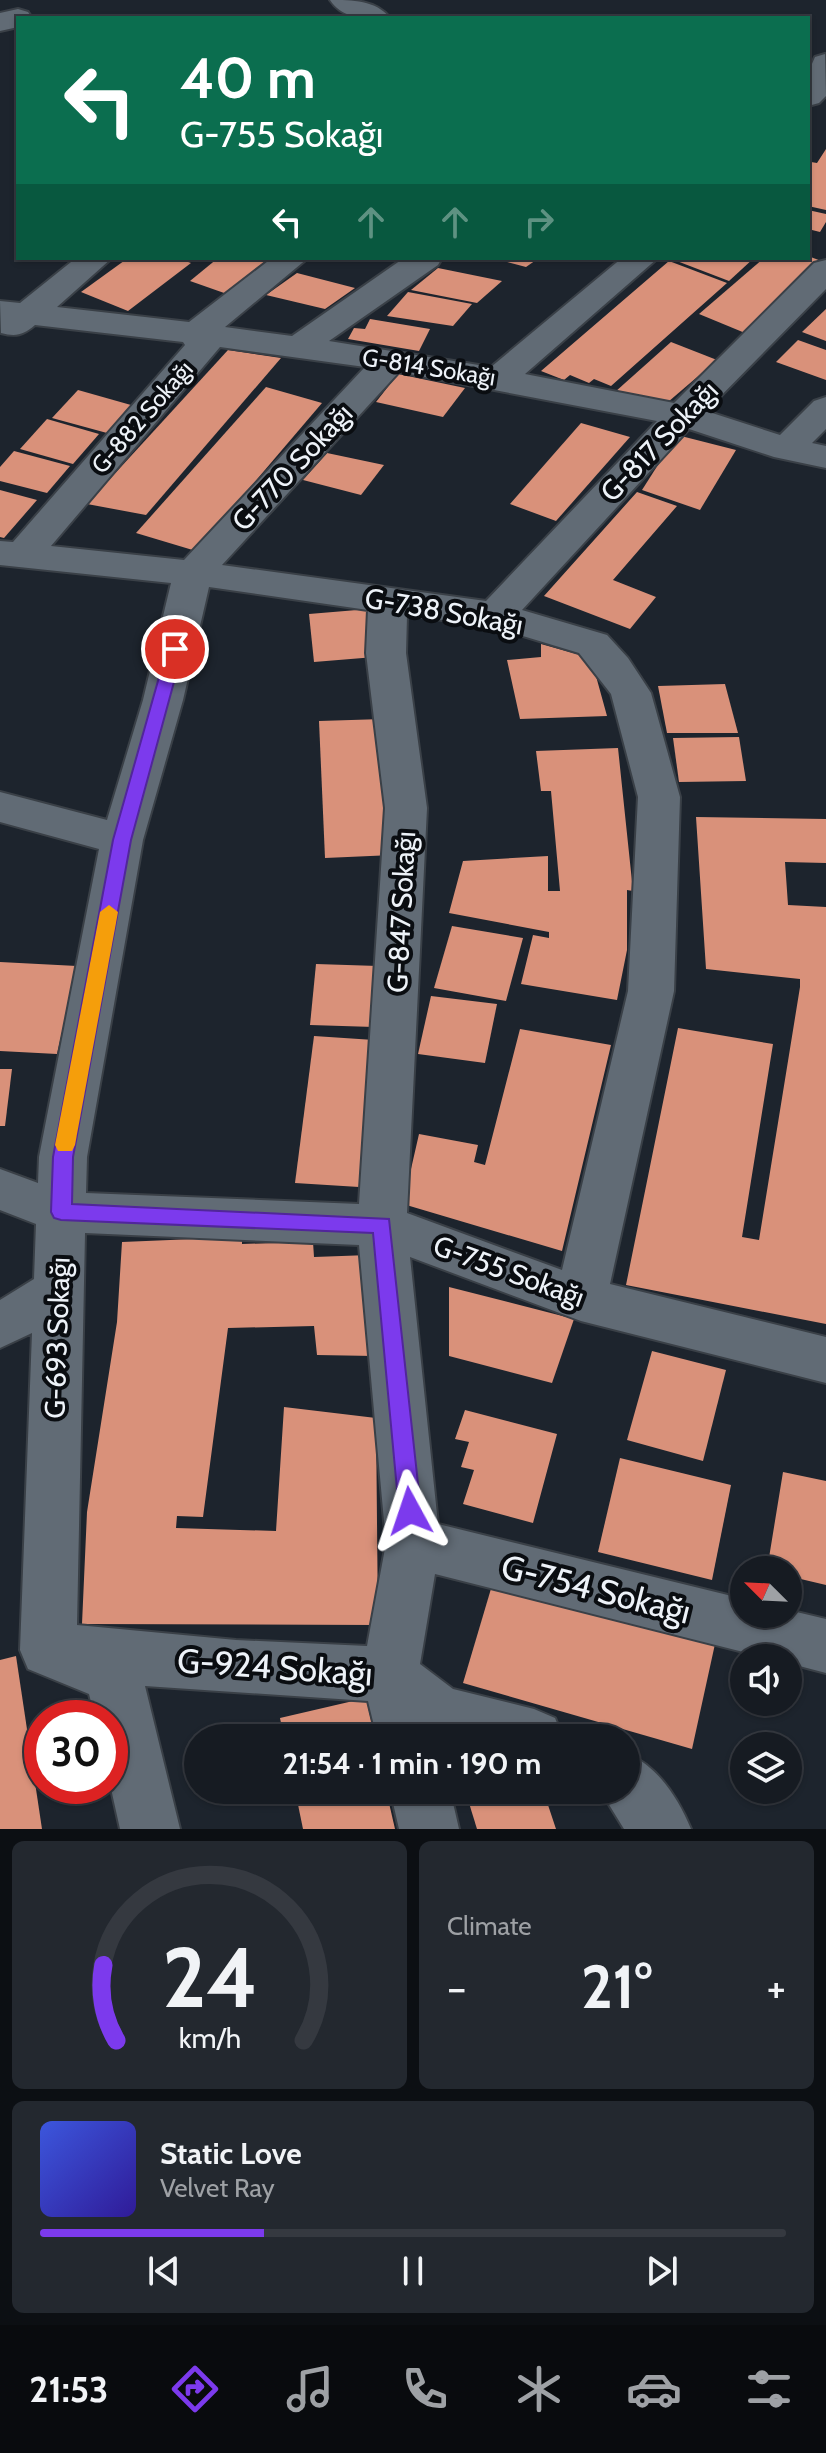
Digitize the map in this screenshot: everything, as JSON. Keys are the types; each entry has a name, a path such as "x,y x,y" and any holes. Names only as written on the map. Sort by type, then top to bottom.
{"street":[{"path":"344,0 372,16"},
{"path":"810,95 820,85 826,63"},
{"path":"0,339 12,313 93,260"},
{"name":"G-882 Sokağı","path":"11,554 203,346 195,334 289,260"},
{"path":"299,347 423,260"},
{"path":"498,379 640,260"},
{"name":"G-817 Sokağı","path":"495,615 682,415 826,270"},
{"name":"G-814 Sokağı","path":"12,313 391,360 682,415 787,449 826,457"},
{"name":"G-770 Sokağı","path":"193,573 391,360"},
{"path":"787,449 826,408"},
{"name":"G-738 Sokağı","path":"11,554 193,573 495,615 593,644 614,667 631,693 659,797 651,991 581,1299"},
{"name":"G-693 Sokağı","path":"48,1650 63,1157 122,840 163,700 193,573"},
{"name":"G-847 Sokağı","path":"388,600 386,653 406,808 382,1225 413,1543 390,1675"},
{"path":"0,807 122,840"},
{"name":"G-755 Sokağı","path":"0,1189 61,1212 382,1225 581,1299 826,1360"},
{"path":"0,1326 59,1290"},
{"name":"G-754 Sokağı","path":"413,1543 826,1646"},
{"path":"48,1650 114,1676 150,1829"},
{"name":"G-924 Sokağı","path":"48,1650 236,1667 390,1675 439,1714 479,1724"},
{"path":"390,1675 402,1724"},
{"path":"640,1801 661,1829"},
{"path":"423,1804 429,1829"}],"building":[{"path":"826,149 826,210 810,206 810,164 817,163"},
{"path":"810,210 826,214 826,222 820,232 810,230"},
{"path":"810,257 824,262 745,333 699,314 762,260 810,260"},
{"path":"125,260 183,260 191,263 128,311 81,292"},
{"path":"216,260 257,260 268,264 227,294 190,281"},
{"path":"500,260 536,260 526,267"},
{"path":"674,260 752,260 729,281"},
{"path":"669,261 727,283 611,386 594,379 589,383 570,375 564,380 541,371"},
{"path":"438,268 502,281 477,303 411,290"},
{"path":"297,273 355,288 325,309 266,295"},
{"path":"408,292 472,304 453,326 387,316"},
{"path":"826,309 826,341 802,332"},
{"path":"370,319 430,329 419,351 348,339 354,328 365,329"},
{"path":"798,340 826,350 826,380 776,362"},
{"path":"671,342 717,360 668,402 615,392"},
{"path":"228,350 281,358 146,515 87,504"},
{"path":"398,374 465,388 443,417 376,402"},
{"path":"266,387 322,403 196,551 136,533"},
{"path":"78,390 131,405 107,433 52,418"},
{"path":"47,419 99,434 73,464 20,449"},
{"path":"581,423 630,437 556,521 510,504"},
{"path":"677,435 736,450 700,510 642,490"},
{"path":"14,451 70,466 47,493 0,481 0,467"},
{"path":"327,453 384,465 361,495 303,480"},
{"path":"0,490 37,500 4,538 0,537"},
{"path":"637,492 677,506 613,580 656,597 630,629 544,596"},
{"path":"369,609 375,657 314,662 309,614"},
{"path":"541,644 591,658 607,716 520,719 507,660 541,657"},
{"path":"725,684 738,733 667,733 658,686"},
{"path":"383,719 393,855 325,858 319,721"},
{"path":"739,737 746,781 679,782 673,738"},
{"path":"618,748 633,891 627,890 627,950 617,1000 521,984 533,935 549,938 549,932 449,913 463,861 548,856 548,891 560,891 551,791 541,791 536,751"},
{"path":"696,817 826,819 826,863 785,862 788,905 826,907 826,1324 626,1285 678,1028 773,1044 742,1237 759,1240 800,987 800,979 706,969"},
{"path":"452,926 523,938 506,1001 434,988"},
{"path":"0,962 77,966 57,1054 0,1051"},
{"path":"316,964 378,966 374,1027 310,1025"},
{"path":"431,996 497,1004 485,1063 418,1054"},
{"path":"520,1029 611,1045 562,1251 403,1204 419,1134 478,1145 474,1162 485,1165"},
{"path":"314,1036 374,1040 359,1187 295,1183"},
{"path":"0,1069 12,1069 5,1126 0,1126"},
{"path":"242,1237 242,1244 313,1242 314,1257 369,1255 374,1356 317,1355 314,1326 228,1328 203,1517 177,1516 176,1528 276,1531 284,1407 376,1418 378,1625 82,1624 87,1512 117,1322 122,1242"},
{"path":"449,1287 574,1319 552,1383 449,1356"},
{"path":"652,1351 726,1370 703,1461 627,1440"},
{"path":"465,1410 557,1434 533,1523 463,1504 474,1470 461,1467 469,1442 455,1439"},
{"path":"620,1458 731,1485 712,1580 598,1552"},
{"path":"783,1472 826,1481 826,1585 802,1579 802,1556 769,1556"},
{"path":"493,1582 715,1644 692,1749 640,1734 640,1724 605,1724 463,1683"},
{"path":"16,1656 24,1709 24,1804 38,1804 42,1829 0,1829 0,1660"},
{"path":"366,1698 372,1724 281,1724 280,1718"},
{"path":"298,1804 389,1804 395,1829 303,1829"},
{"path":"469,1804 548,1804 556,1829 477,1829"}],"slow traffic":[{"path":"65,1145 109,912"}],"route":[{"path":"175,649 122,840 63,1157 61,1212 382,1225 410,1511"}]}
